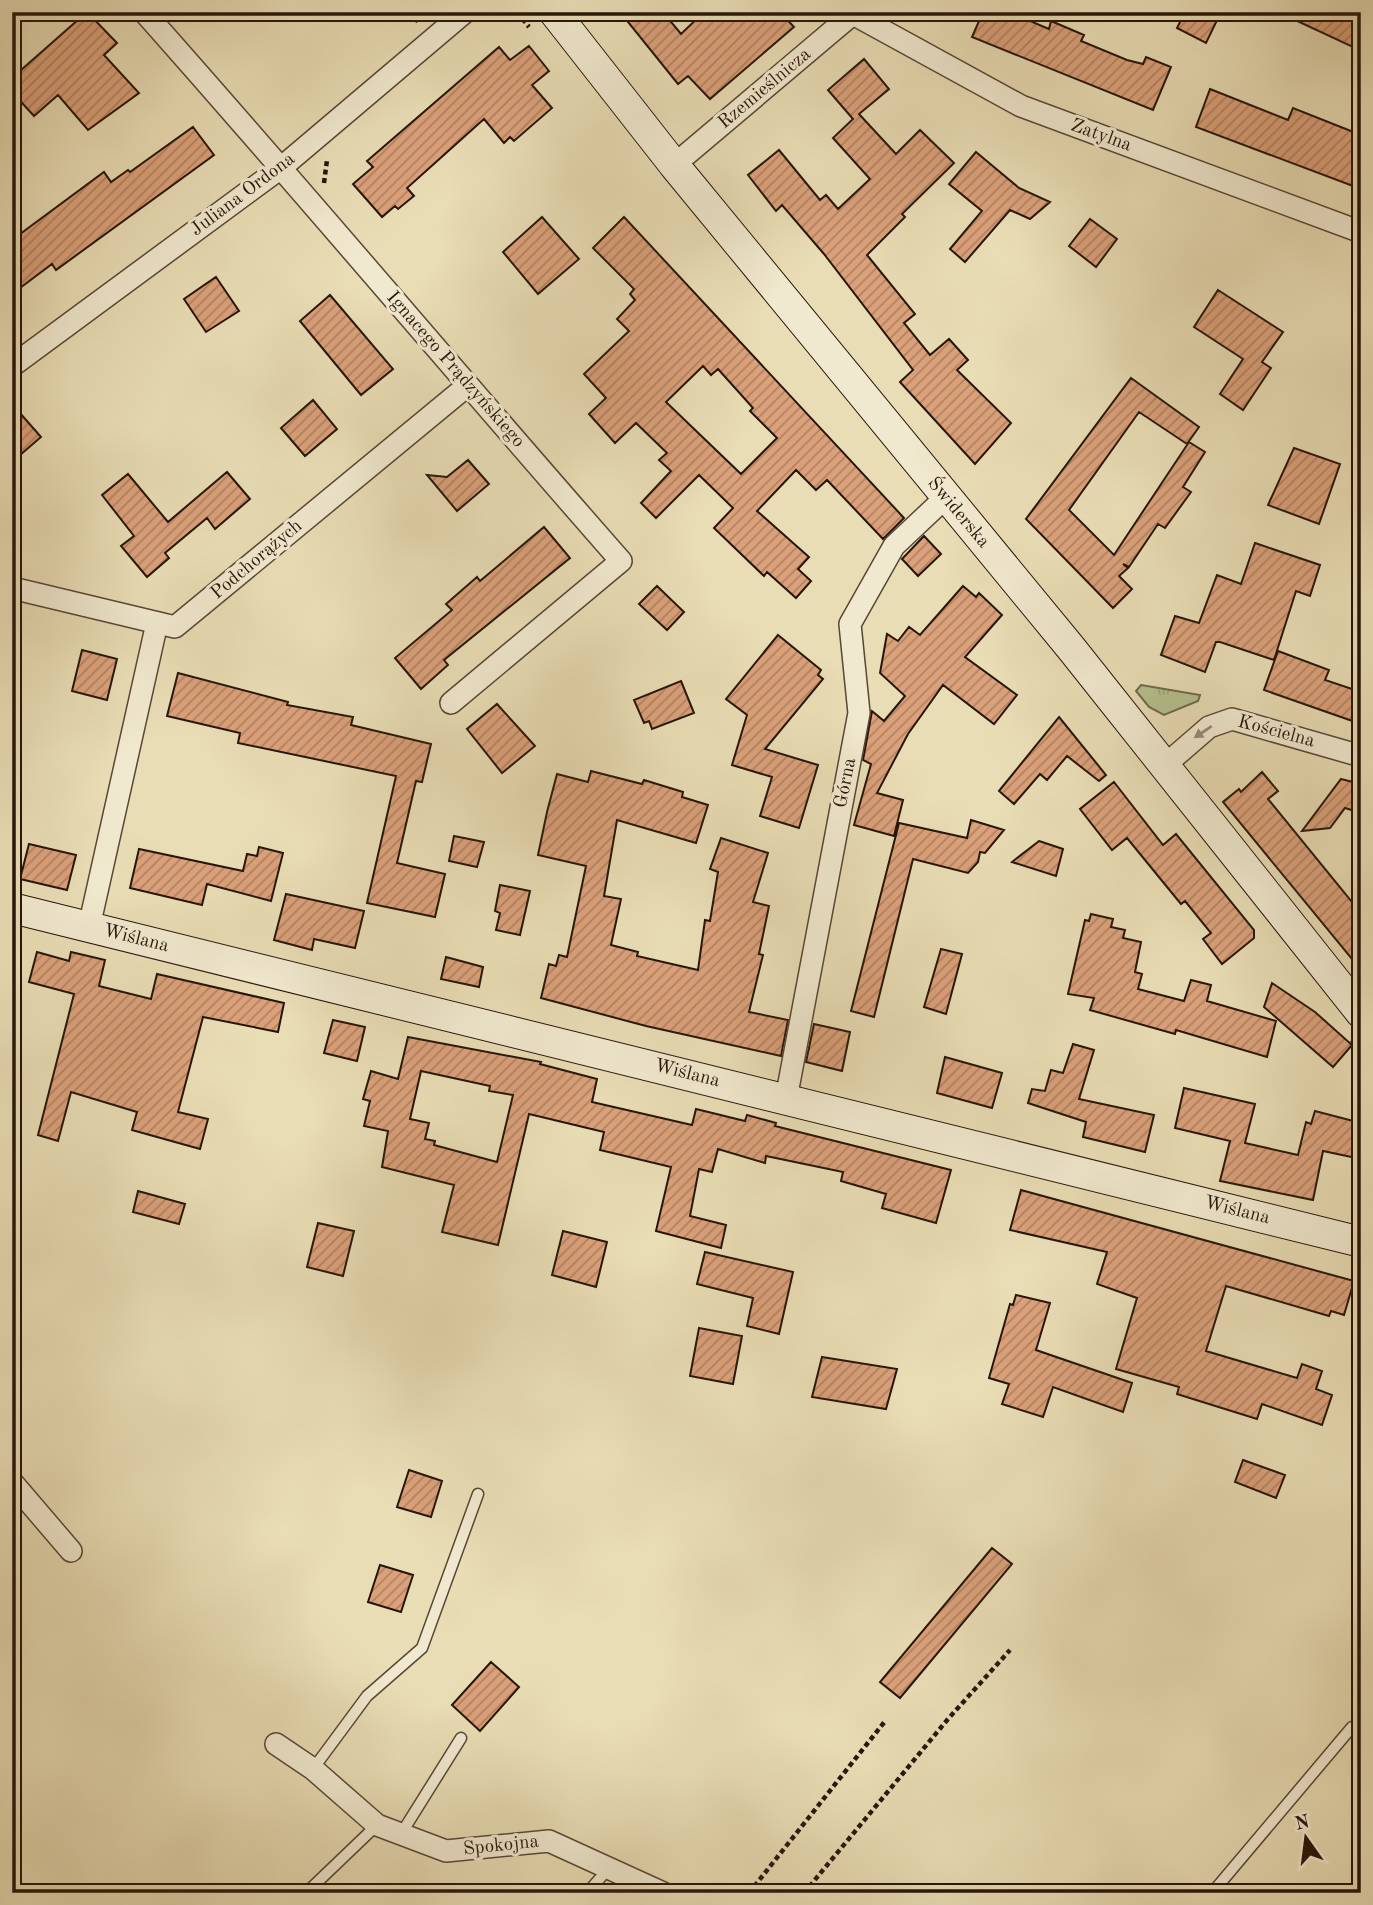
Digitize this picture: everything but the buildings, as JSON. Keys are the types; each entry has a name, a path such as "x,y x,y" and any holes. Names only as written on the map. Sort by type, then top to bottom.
{"street":[{"name":"Ignacego Prądzyńskiego","path":"144,12 282,167 467,386 621,561 451,703"},
{"name":"Juliana Ordona","path":"12,366 282,167 465,12"},
{"name":"Świderska","path":"554,12 674,165 1071,648 1361,1013"},
{"name":"Rzemieślnicza","path":"674,165 854,13"},
{"name":"Zatylna","path":"854,13 1021,106 1361,232"},
{"name":"Podchorążych","path":"12,588 175,628 467,386"},
{"name":"Górna","path":"786,1099 859,713 850,624 894,546 945,498"},
{"path":"89,927 157,623"},
{"name":"Kościelna","path":"1164,766 1209,727 1232,719 1361,756"},
{"name":"Wiślana","path":"12,908 1361,1242"},
{"path":"12,1482 71,1551"},
{"name":"Spokojna","path":"276,1744 313,1769 377,1825 446,1851 549,1841 663,1893"}],"lane":[{"path":"313,1769 367,1696 422,1648 478,1494"},
{"path":"1212,1893 1352,1727"},
{"path":"401,1833 461,1738"},
{"path":"306,1893 377,1825"},
{"path":"587,1893 609,1868"}],"path":[{"path":"804,1893 948,1719 1010,1650"},
{"path":"749,1893 886,1720"}],"green space":[{"path":"1141,685 1200,695 1198,701 1164,715 1149,707 1136,691"}]}
